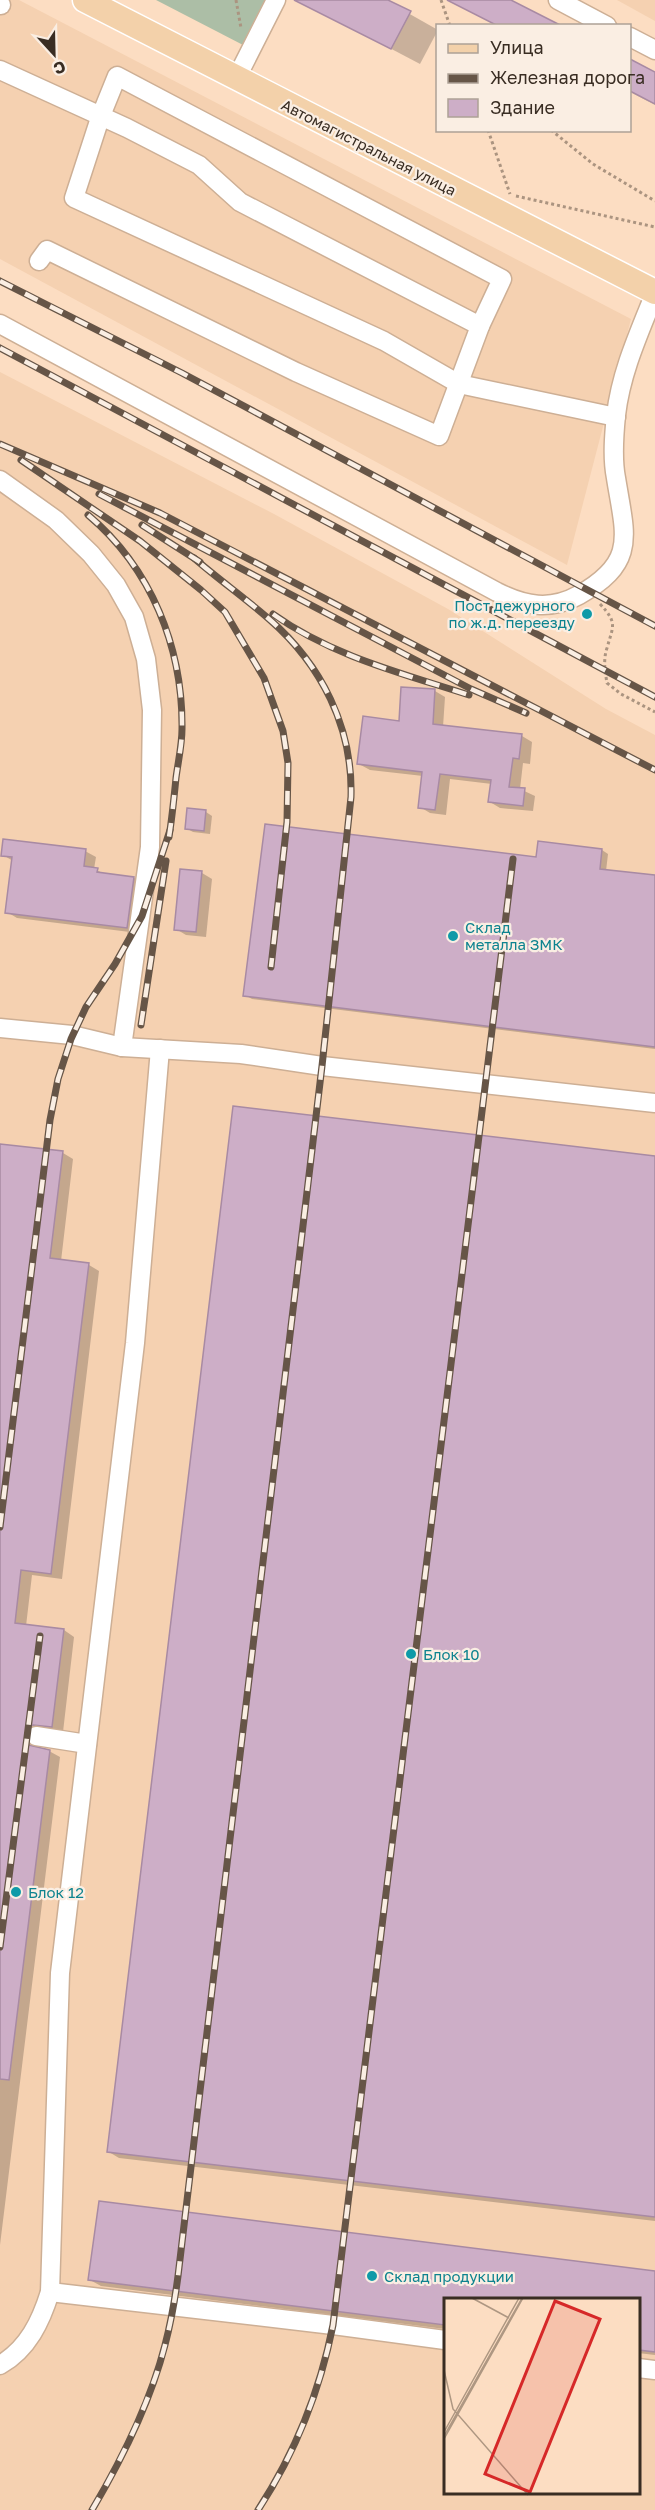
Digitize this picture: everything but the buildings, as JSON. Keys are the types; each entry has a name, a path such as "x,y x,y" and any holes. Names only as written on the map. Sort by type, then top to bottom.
{"main road":[{"name":"Автомагистральная улица","path":"85,0 655,292"}],"street":[{"path":"236,79 276,0"},
{"path":"558,0 603,24"},
{"path":"631,38 655,51"},
{"path":"0,70 127,128 199,165 240,202 480,326"},
{"path":"39,261 47,250 296,372 439,436 459,384 480,326 502,279 117,75 100,117 74,198 384,341 459,384 616,417"},
{"path":"0,324 497,592 536,606 563,602 576,597 609,574 623,551 624,520 614,467 616,417 622,380 655,292"},
{"path":"0,480 56,520 91,554 116,585 134,617 146,659 152,710 150,847 122,1047"},
{"path":"0,1028 72,1035 122,1047 241,1054 322,1066 655,1103"},
{"path":"0,2365 24,2346 42,2317 50,2292 60,1973 135,1343 160,1049"},
{"path":"36,1736 87,1744"},
{"path":"50,2292 444,2340"},
{"path":"640,2368 655,2370"}],"path":[{"path":"236,0 242,34"},
{"path":"441,0 449,24"},
{"path":"489,132 511,195 655,227"},
{"path":"553,132 593,164 655,201"},
{"path":"600,604 612,618 614,626 605,657 607,683 621,694 655,712"}],"shaded area":[{"path":"0,0 19,0 631,319 567,565 0,259"},
{"path":"617,0 655,0 655,21"},
{"path":"0,372 274,514 448,609 606,709 655,735 655,2510 0,2510"}],"green space":[{"path":"156,0 268,0 245,46"}],"railway":[{"path":"0,281 182,373 655,626"},
{"path":"0,348 655,697"},
{"path":"0,444 160,513 655,770"},
{"path":"21,460 140,541 201,590 225,612 264,678 283,731 288,763 287,822 271,967"},
{"path":"99,494 471,689 526,713"},
{"path":"88,515 110,536 146,584 159,611 177,668 182,729 169,837"},
{"path":"142,525 200,562"},
{"path":"92,2510 124,2451 152,2387 165,2345 176,2293 322,1066 351,797 350,771 340,722 319,677 288,637 194,558"},
{"path":"273,614 296,629 343,652 393,671 469,695"},
{"path":"0,1527 50,1120 58,1079 71,1039 86,1007 115,964 142,916 170,830"},
{"path":"258,2510 295,2444 321,2374 333,2325 513,859"},
{"path":"141,1025 166,861"},
{"path":"0,1947 40,1636"}],"place":[{"name":"Пост дежурного по ж.д. переезду","path":"587,614"},
{"name":"Склад металла ЗМК","path":"453,936"},
{"name":"Блок 10","path":"411,1654"},
{"name":"Блок 12","path":"16,1892"},
{"name":"Склад продукции","path":"372,2276"}]}
